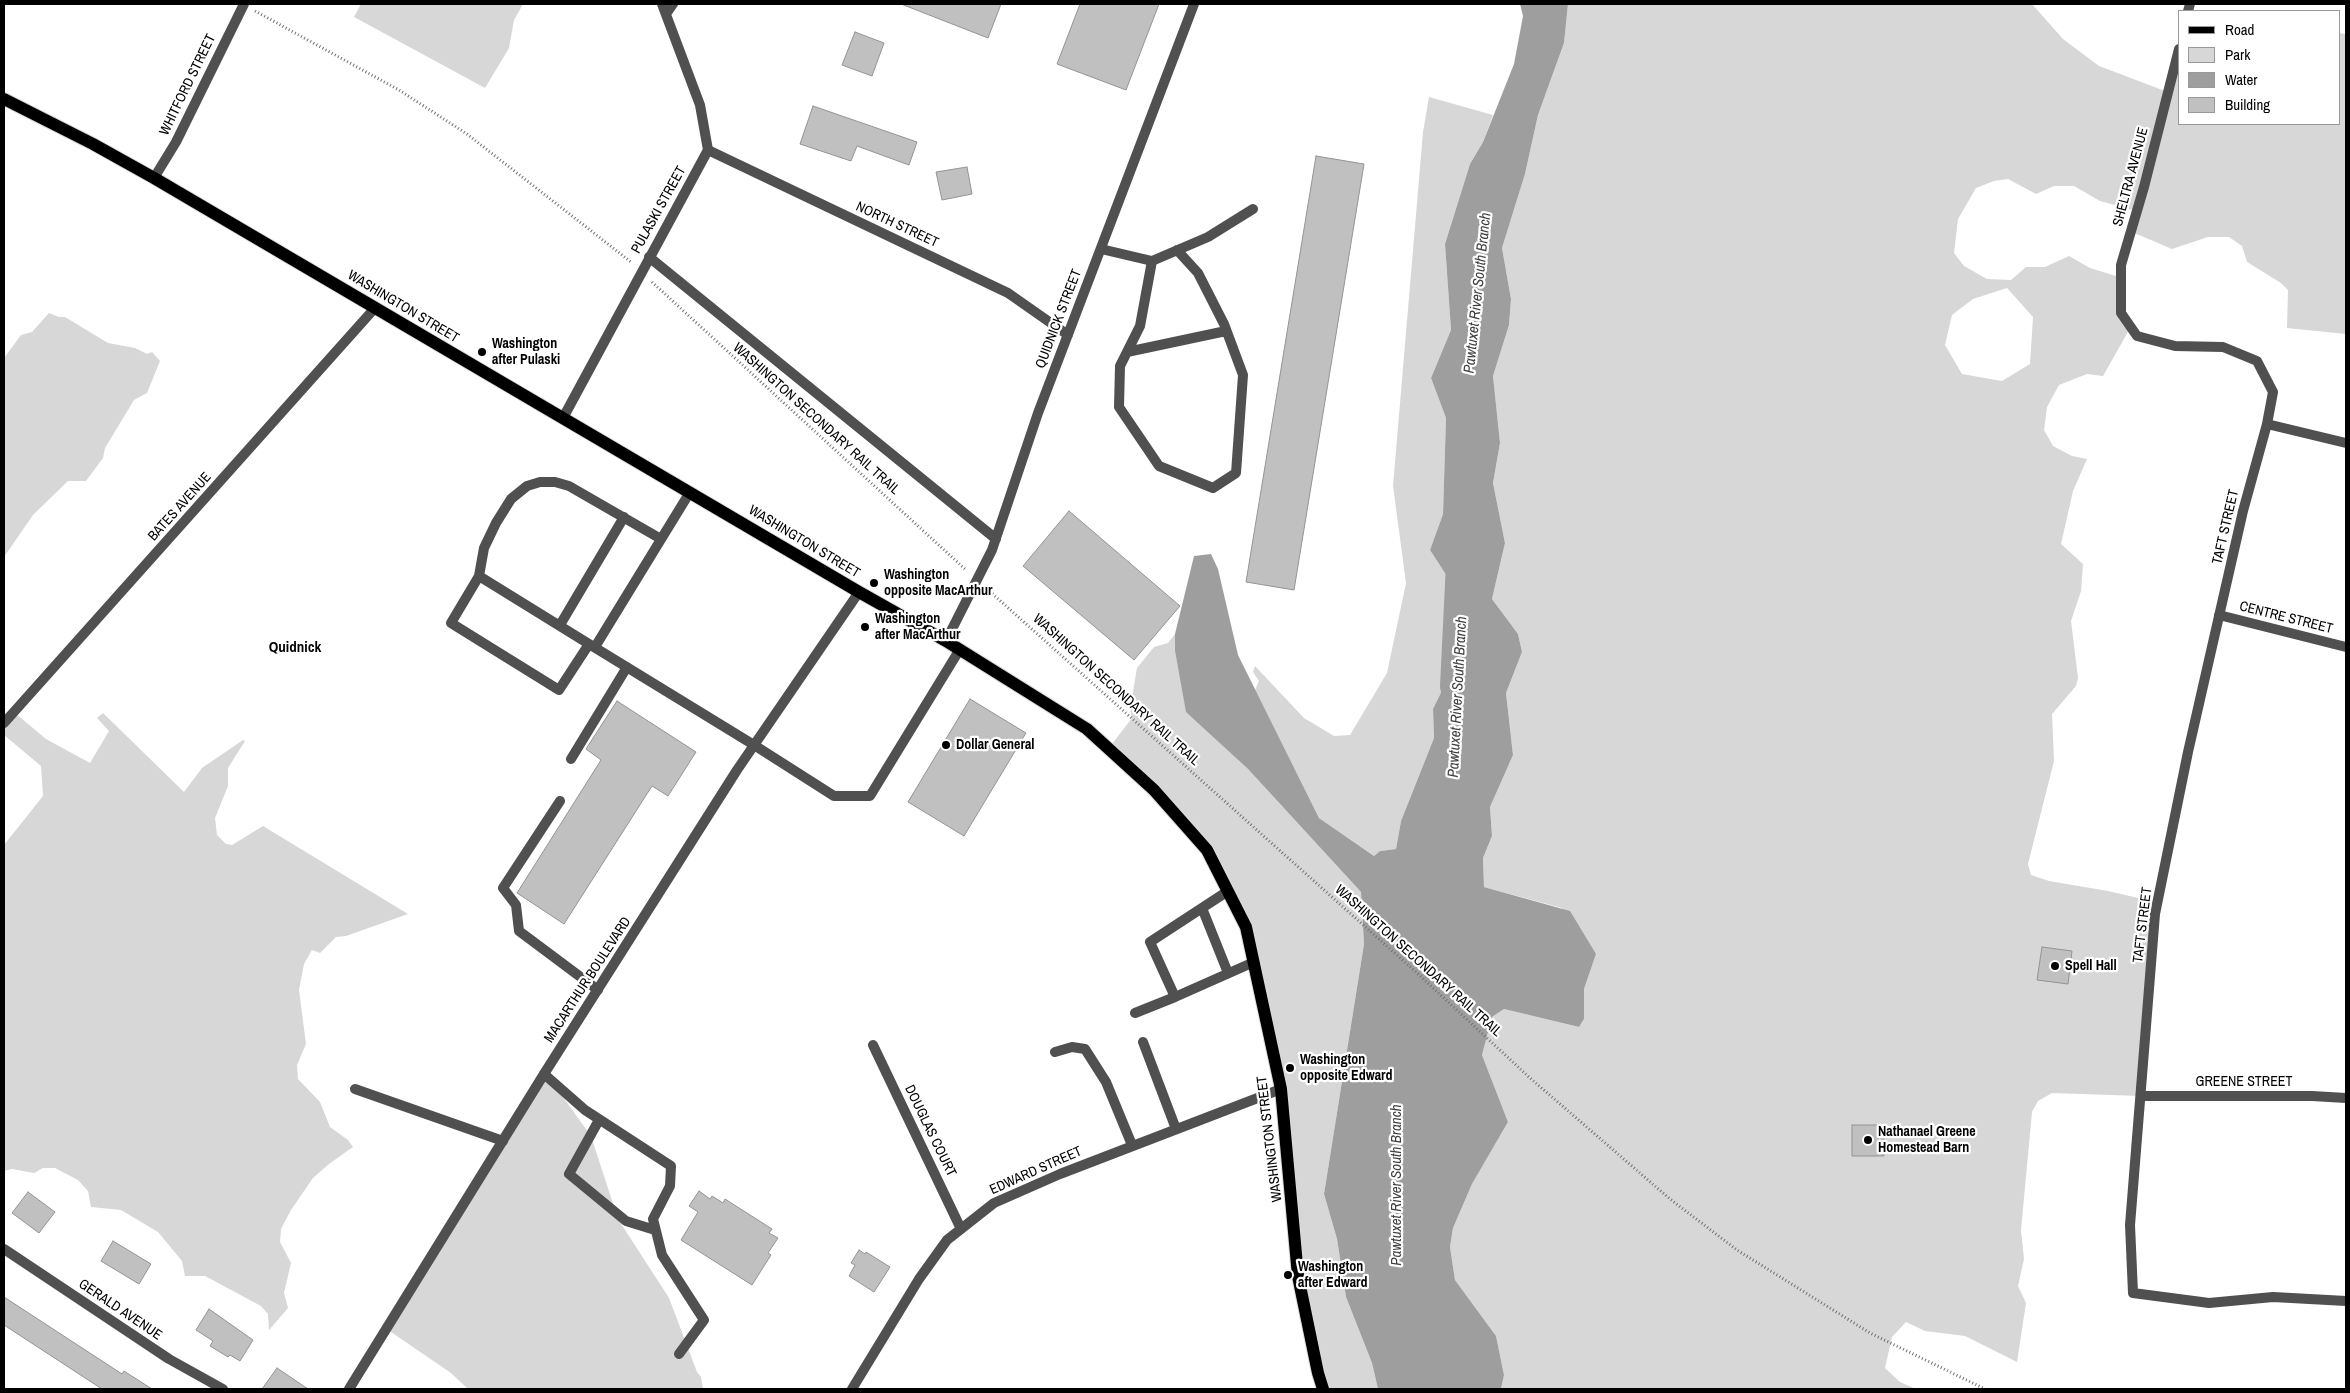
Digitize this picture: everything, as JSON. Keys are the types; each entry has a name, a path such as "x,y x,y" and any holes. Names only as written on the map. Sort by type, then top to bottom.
{"main road":[{"name":"WASHINGTON STREET","path":"4,99 93,144 154,178 317,272 374,309 859,592 946,640 1087,729 1154,790 1207,850 1246,927 1281,1089 1298,1276 1323,1389"}],"street":[{"path":"662,4 700,105 708,150"},
{"path":"666,14 674,4"},
{"name":"QUIDNICK STREET","path":"946,640 996,539 1038,414 1194,4"},
{"name":"WHITFORD STREET","path":"154,178 188,118 243,5"},
{"name":"SHELTRA AVENUE","path":"2178,53 2144,187 2121,265 2121,314 2136,336 2175,346 2223,347 2256,361"},
{"name":"PULASKI STREET","path":"563,418 708,150"},
{"name":"NORTH STREET","path":"708,150 1008,293 1068,335"},
{"path":"1101,249 1152,261 1208,237 1253,208"},
{"path":"1152,261 1140,326 1120,366 1119,407 1159,466 1214,488 1236,473 1243,375 1226,331 1198,273 1177,250"},
{"path":"649,256 996,539"},
{"name":"BATES AVENUE","path":"4,723 374,309"},
{"path":"1127,352 1226,331"},
{"name":"TAFT STREET","path":"2256,361 2272,392 2267,424 2242,511 2188,752 2155,914 2130,1225 2133,1293 2209,1303 2273,1297 2346,1301"},
{"path":"2267,424 2346,443"},
{"path":"661,539 569,486 548,482 527,486 511,499 496,523 484,548 480,576 450,623 560,690 592,646 661,539 690,492"},
{"path":"560,626 624,517"},
{"path":"480,576 834,796 870,796 960,649"},
{"name":"MACARTHUR BOULEVARD","path":"349,1389 544,1074 754,745 859,592"},
{"name":"CENTRE STREET","path":"2219,615 2346,647"},
{"path":"571,759 627,667"},
{"path":"560,801 503,888 516,904 519,931 598,990"},
{"path":"1174,997 1150,942 1228,891"},
{"path":"1202,908 1228,973"},
{"path":"1135,1013 1254,962"},
{"path":"1143,1042 1176,1129"},
{"name":"DOUGLAS COURT","path":"873,1045 961,1228"},
{"path":"1055,1052 1072,1047 1086,1049 1106,1082 1132,1146"},
{"path":"544,1074 585,1110 670,1166 670,1186 653,1219 662,1255 704,1320 679,1354"},
{"name":"EDWARD STREET","path":"852,1389 919,1279 947,1240 994,1203 1132,1146 1281,1089"},
{"path":"355,1090 503,1141"},
{"name":"GREENE STREET","path":"2141,1096 2312,1096 2346,1098"},
{"path":"600,1120 569,1174 626,1221 656,1230"},
{"name":"GERALD AVENUE","path":"4,1249 169,1359 223,1389"}],"path":[{"name":"WASHINGTON SECONDARY RAIL TRAIL","path":"243,5 399,90 467,134 629,260 976,580 1417,973 1530,1078 1670,1199 1737,1250 1870,1333 1985,1389"}],"green space":[{"path":"361,4 523,4 514,20 509,48 485,88 354,17"},
{"path":"1568,4 2032,4 2063,39 2099,66 2165,91 2178,70 2178,125 2340,125 2340,33 2346,34 2346,334 2287,328 2288,290 2281,283 2247,262 2242,246 2229,237 2208,237 2172,249 2132,232 2133,210 2100,201 2074,186 2054,186 2036,194 2008,179 1994,181 1976,188 1958,219 1954,253 1964,266 1987,279 2011,280 2026,267 2045,267 2069,256 2090,268 2116,276 2129,330 2103,376 2087,374 2059,385 2047,407 2044,430 2053,446 2072,456 2087,459 2073,491 2061,544 2083,564 2081,591 2071,621 2078,678 2076,686 2052,714 2054,761 2028,864 2031,875 2049,881 2108,891 2160,903 2141,1096 2052,1093 2038,1101 2032,1112 2021,1230 2024,1259 2018,1286 2026,1303 2017,1362 1965,1336 1925,1331 1906,1322 1892,1337 1885,1368 1900,1382 1916,1389 1501,1389 1504,1375 1496,1336 1455,1280 1450,1247 1453,1228 1472,1184 1508,1122 1482,1055 1492,1017 1504,1009 1579,1027 1584,1019 1584,989 1596,954 1562,908 1484,887 1483,858 1492,836 1490,807 1513,755 1506,693 1522,652 1518,634 1492,599 1505,543 1493,483 1500,443 1493,376 1509,325 1511,299 1502,248 1525,174 1538,115 1564,43","holes":["2007,288 2033,317 2030,364 2002,381 1962,374 1945,345 1952,315 1973,299"]},
{"path":"1429,97 1493,115 1483,142 1470,164 1445,244 1451,330 1431,378 1446,418 1443,514 1430,550 1456,590 1464,615 1463,632 1452,670 1433,709 1434,738 1401,821 1396,849 1380,851 1374,856 1319,818 1255,690 1259,681 1253,672 1255,666 1304,718 1334,736 1350,735 1387,673 1406,583 1393,486 1423,132"},
{"path":"49,313 65,317 108,343 135,348 147,354 152,352 160,361 147,393 134,400 105,448 103,458 86,481 68,481 33,515 4,557 4,358 21,335 32,332"},
{"path":"1175,634 1175,651 1187,712 1248,769 1361,892 1364,944 1324,1194 1337,1239 1346,1297 1372,1363 1378,1389 1322,1389 1296,1280 1280,1093 1245,927 1209,858 1109,748 1132,718 1130,709 1137,668 1154,647 1168,643"},
{"path":"15,713 46,739 90,763 109,731 97,718 103,713 184,792 202,768 243,740 245,741 228,768 228,786 215,818 217,835 226,844 232,845 263,826 408,914 346,936 336,937 320,953 312,950 304,964 299,990 306,1044 297,1065 298,1079 320,1102 330,1127 348,1140 353,1147 313,1178 291,1210 281,1229 280,1242 291,1263 284,1293 288,1308 269,1330 268,1314 261,1306 205,1276 185,1276 182,1261 158,1232 121,1210 91,1207 88,1191 78,1180 55,1168 43,1168 34,1173 12,1169 4,1171 4,845 43,796 41,766 4,735 4,722"},
{"path":"543,1077 560,1093 591,1136 618,1219 669,1298 697,1372 701,1377 703,1389 468,1389 451,1373 388,1330"}],"water":[{"path":"1520,4 1568,4 1564,43 1538,115 1525,174 1502,248 1511,299 1509,325 1493,376 1500,443 1493,483 1505,543 1492,599 1518,634 1522,652 1506,693 1513,755 1490,807 1492,836 1483,858 1484,887 1570,911 1596,954 1584,989 1584,1019 1579,1027 1504,1009 1492,1017 1482,1055 1508,1122 1472,1184 1453,1228 1450,1247 1455,1280 1496,1336 1504,1375 1501,1389 1378,1389 1372,1363 1346,1297 1337,1239 1324,1194 1364,944 1361,892 1248,769 1186,712 1175,651 1175,634 1194,556 1211,554 1218,569 1238,655 1319,818 1374,856 1380,851 1396,849 1401,821 1434,738 1433,709 1452,670 1463,632 1464,615 1456,590 1430,550 1443,514 1446,418 1431,378 1451,330 1445,244 1470,164 1483,142 1514,64 1523,16"}],"building":[{"path":"901,4 1001,4 988,38"},
{"path":"1080,4 1159,4 1126,90 1057,64"},
{"path":"855,32 884,43 872,76 842,65"},
{"path":"813,106 917,142 909,165 857,146 851,161 800,144"},
{"path":"1316,156 1364,164 1294,590 1246,582"},
{"path":"967,167 972,194 942,200 936,172"},
{"path":"1069,511 1180,606 1134,660 1023,566"},
{"path":"970,699 1026,733 964,836 908,802"},
{"path":"617,701 696,752 668,796 652,786 564,924 517,893 601,760 586,749"},
{"name":"Spell Hall","path":"2042,947 2072,951 2068,984 2037,980"},
{"name":"Nathanael Greene Homestead Barn","path":"1852,1125 1884,1125 1884,1156 1852,1156"},
{"path":"699,1191 710,1199 712,1196 723,1203 725,1199 772,1229 769,1233 778,1238 768,1253 771,1255 752,1285 681,1240 698,1212 689,1206"},
{"path":"28,1192 55,1212 39,1233 12,1213"},
{"path":"113,1241 151,1264 139,1284 101,1261"},
{"path":"859,1250 865,1254 866,1252 890,1267 874,1292 849,1276 855,1265 851,1263"},
{"path":"4,1297 122,1374 124,1371 152,1389 102,1389 4,1325"},
{"path":"209,1309 253,1340 240,1361 230,1355 228,1357 210,1346 213,1341 196,1330"},
{"path":"277,1368 308,1389 262,1389"}],"waterway":[{"name":"Pawtuxet River South Branch","path":"1457,686 1463,564"}],"place":[{"name":"Washington after Pulaski","path":"482,352"},
{"name":"Washington opposite MacArthur","path":"874,583"},
{"name":"Washington after MacArthur","path":"865,627"},
{"name":"Dollar General","path":"946,745"},
{"name":"Spell Hall","path":"2055,966"},
{"name":"Washington opposite Edward","path":"1290,1068"},
{"name":"Nathanael Greene Homestead Barn","path":"1868,1140"},
{"name":"Washington after Edward","path":"1288,1275"}],"district":[{"name":"Quidnick","path":"295,648"}]}
